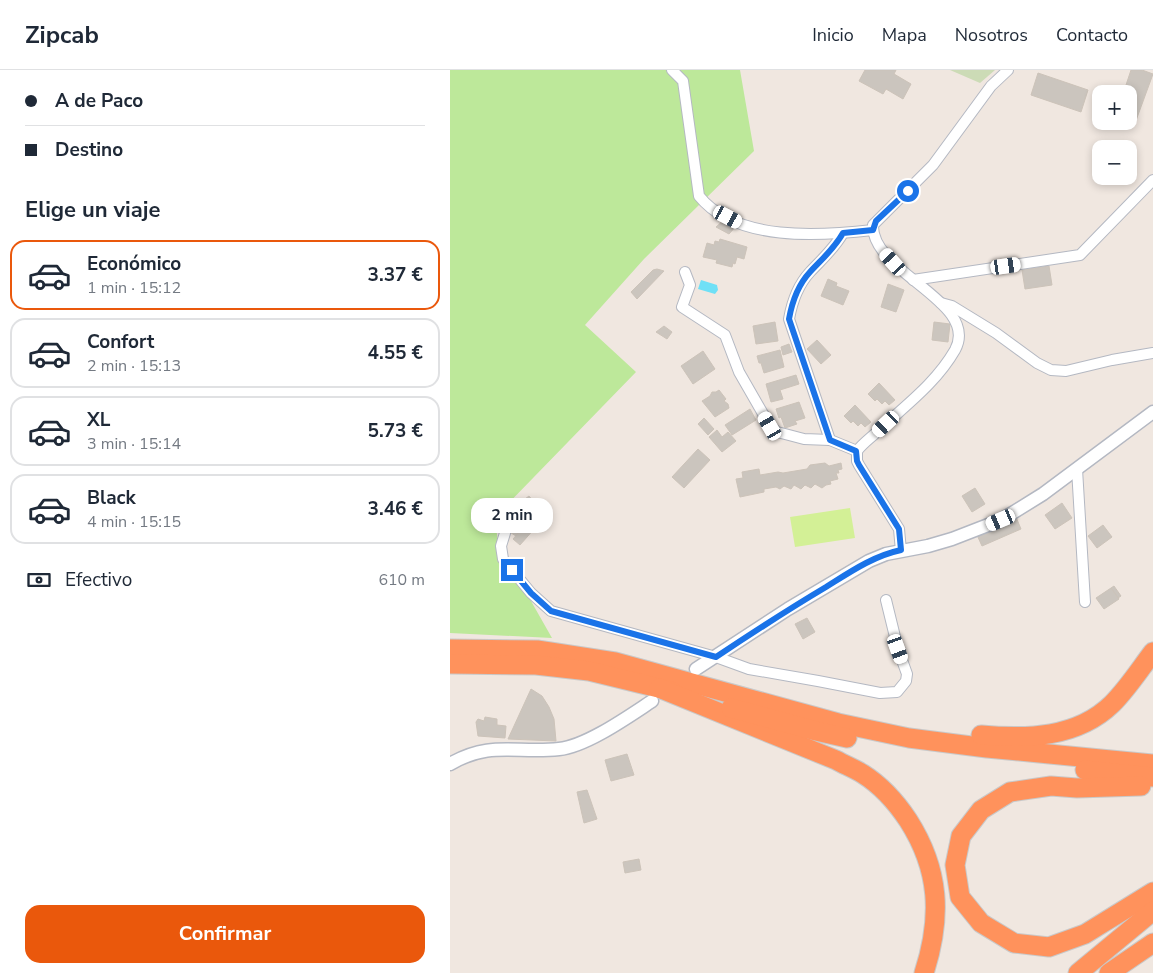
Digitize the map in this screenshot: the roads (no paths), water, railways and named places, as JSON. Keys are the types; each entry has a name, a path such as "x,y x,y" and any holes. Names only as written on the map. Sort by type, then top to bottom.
{"highway":[{"path":"450,649 537,650 615,662 838,723 909,738 986,748 1153,764"},
{"path":"718,691 863,720 934,731 1003,737 1032,736 1057,733 1093,719 1112,704 1153,652"},
{"path":"450,664 536,665 589,671 836,760 864,775 899,807 926,852 936,897 933,938 924,973"},
{"path":"653,694 909,751 986,761 1153,777"},
{"path":"1153,786 1077,788 1051,786 1010,792 981,810 960,836 955,865 960,896 981,923 1014,943 1048,947 1085,934 1153,892"},
{"path":"1078,973 1153,911"},
{"path":"1109,973 1153,943"}],"street":[{"path":"672,70 682,81 699,196 706,204 749,227 792,233 832,234 873,230"},
{"path":"856,451 928,386 943,369 959,340 958,323 940,302 900,270 880,246 873,230 873,225 933,166 991,86 1008,70"},
{"path":"682,81 687,71"},
{"path":"913,280 1080,255 1153,180"},
{"path":"830,440 789,319 792,303 800,284 836,245 843,233"},
{"path":"685,272 690,285 682,307 726,335 739,372 770,426 777,432 804,439 830,440 856,451"},
{"path":"940,302 952,306 996,333 1037,363 1051,370 1066,371 1153,353"},
{"path":"696,670 788,609 869,561 901,550 928,546 952,539 1001,520 1043,494 1153,412"},
{"path":"856,451 859,465 899,529 901,550"},
{"path":"1077,469 1085,602"},
{"path":"505,533 501,546 503,559 531,593 551,611 716,657 749,669 880,694 897,692 906,681 907,674 898,649 886,600"},
{"path":"450,764 471,754 486,750 562,749 600,733 653,694"}],"water":[{"path":"701,280 717,285 718,290 715,294 698,289"}]}
